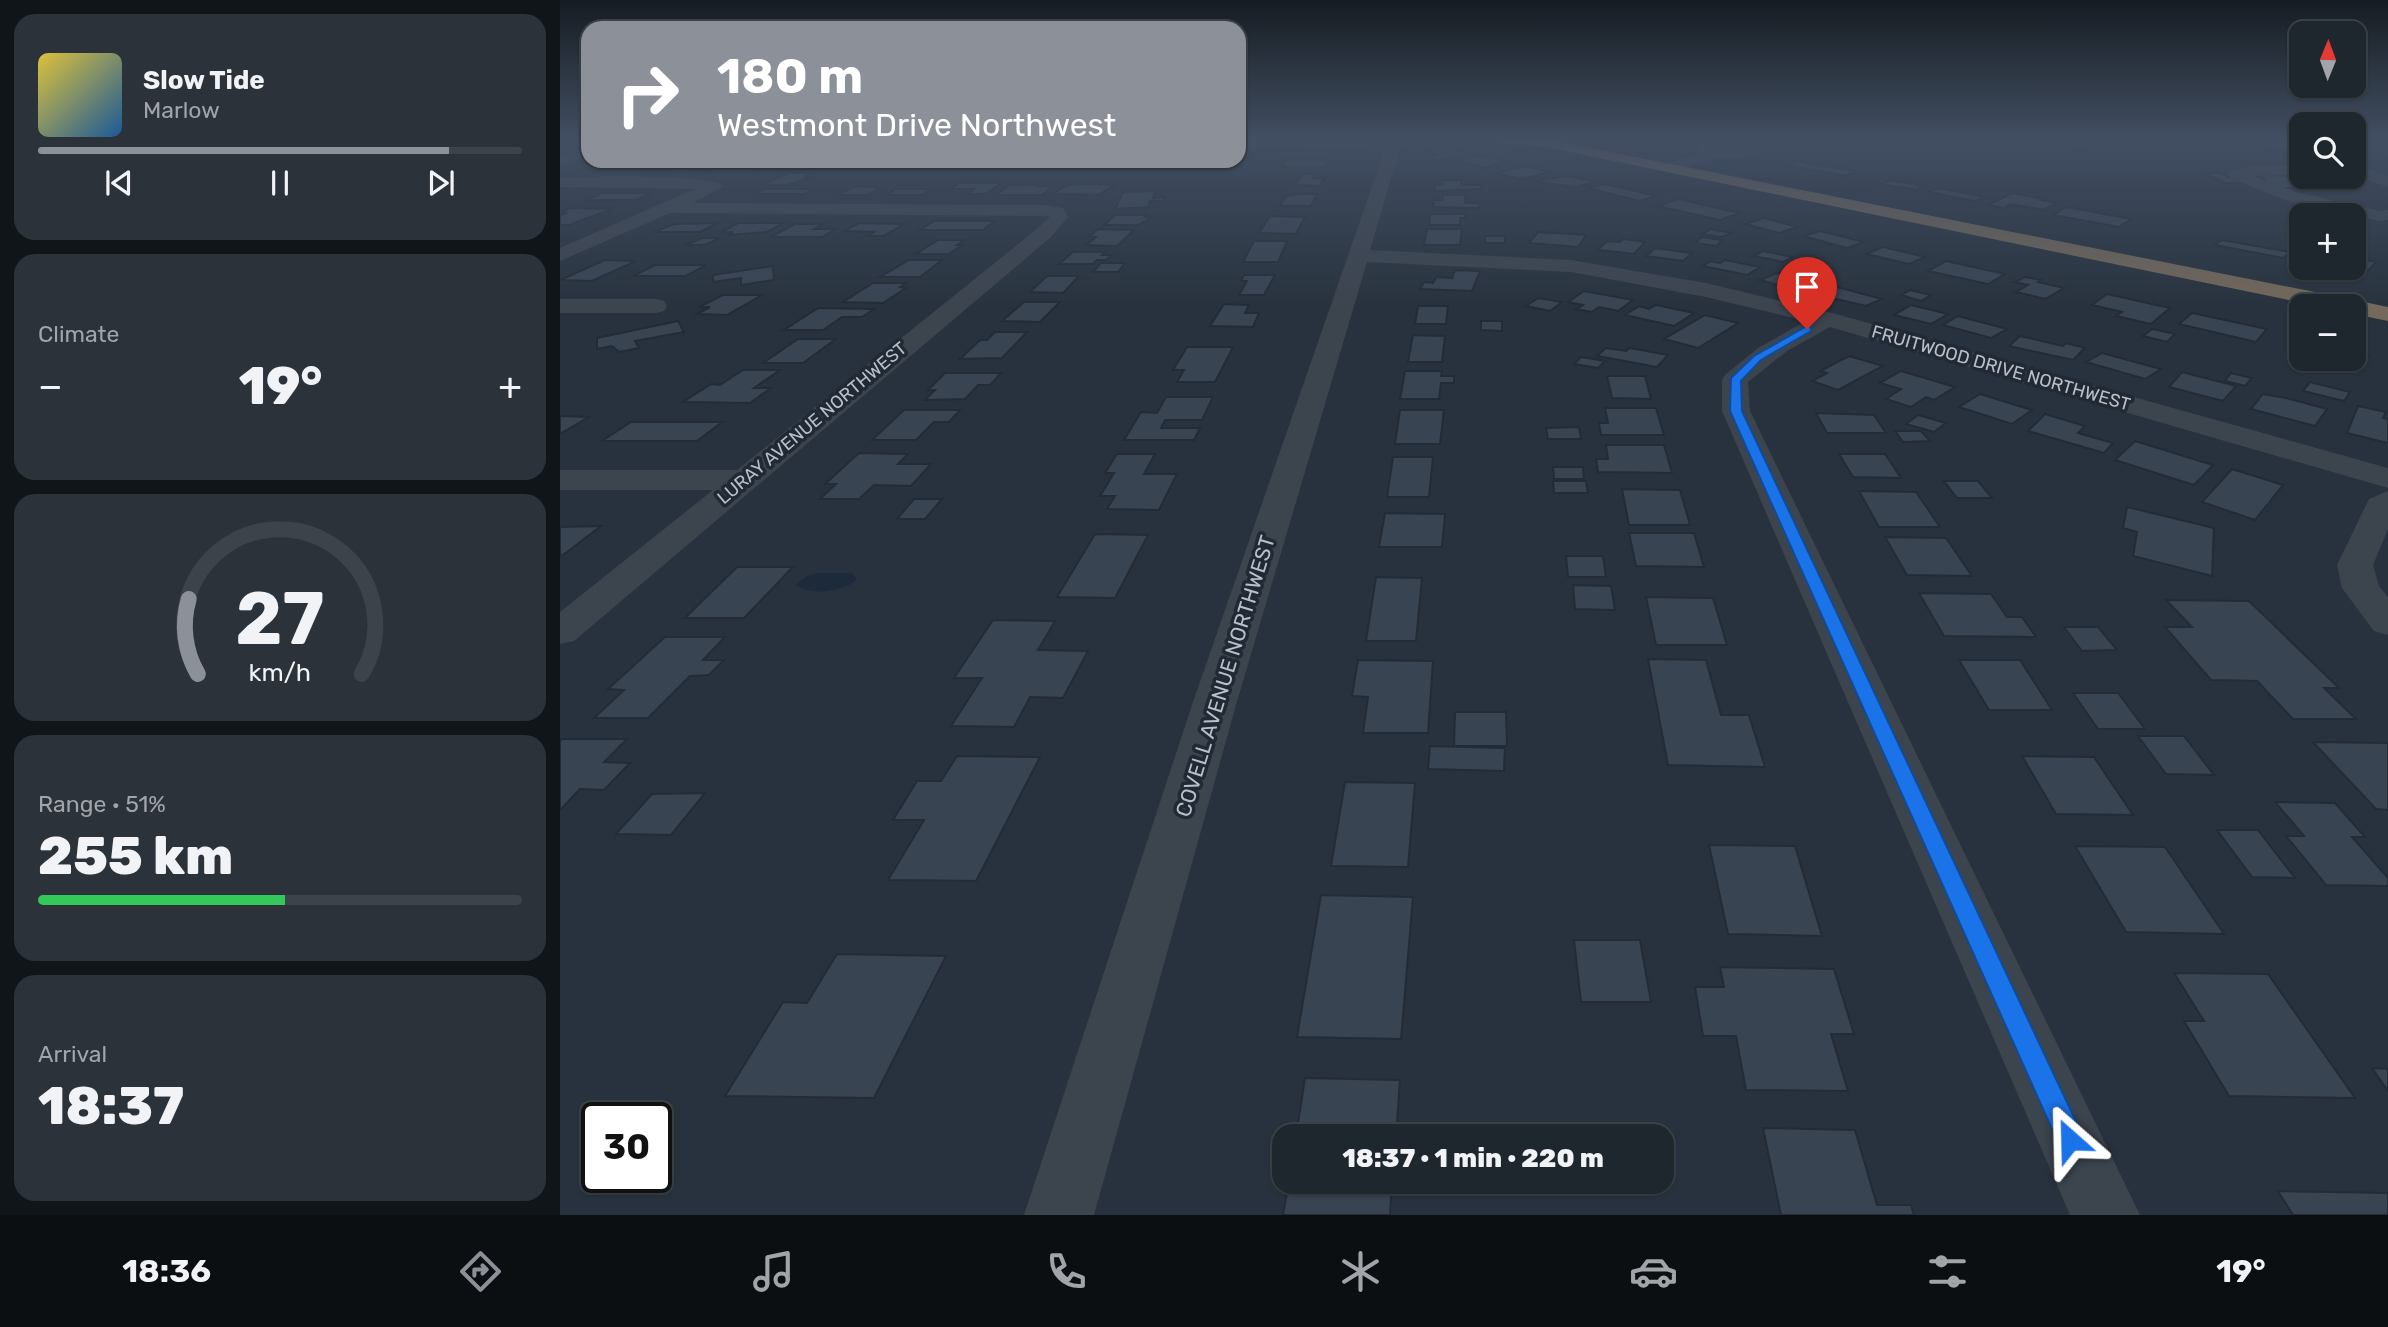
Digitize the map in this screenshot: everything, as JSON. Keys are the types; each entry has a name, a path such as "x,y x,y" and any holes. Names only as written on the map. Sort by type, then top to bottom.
{"highway":[{"path":"1804,196 2289,294"},
{"path":"2366,310 2388,314"}],"street":[{"path":"560,255 696,196"},
{"name":"COVELL AVENUE NORTHWEST","path":"1059,1215 1214,705 1378,196"},
{"path":"2290,196 2380,216 2388,215"},
{"name":"LURAY AVENUE NORTHWEST","path":"560,632 1044,233 1059,217 1056,212 1007,209 671,208"},
{"name":"FRUITWOOD DRIVE NORTHWEST","path":"1359,256 1458,258 1571,266 1706,290 1828,319 2388,478"},
{"path":"560,306 656,306"},
{"path":"1828,319 1787,339 1750,365 1735,380 1736,411 2105,1215"},
{"path":"560,480 743,480"},
{"path":"2388,500 2381,506 2355,565 2361,588 2388,623"}],"water":[{"path":"818,573 852,573 857,579 844,587 827,591 809,591 795,585 807,576"}],"building":[{"path":"595,196 646,196 636,200 585,200"},
{"path":"1121,196 1164,197 1163,201 1150,201 1148,207 1115,209"},
{"path":"1286,196 1316,196 1311,206 1280,206"},
{"path":"1443,196 1465,196 1465,203 1480,203 1479,208 1433,207 1434,200 1442,200"},
{"path":"1618,196 1657,196 1640,201"},
{"path":"1947,196 1985,197 1975,201"},
{"path":"2007,196 2027,196 2057,203 2044,210 2011,204 2004,208 1988,205"},
{"path":"1678,199 1740,213 1720,220 1658,206"},
{"path":"2066,207 2131,219 2119,227 2053,215"},
{"path":"571,208 612,209 569,225 560,225 560,215 567,213 560,212"},
{"path":"1430,214 1465,214 1465,218 1460,218 1460,225 1429,225"},
{"path":"1115,215 1152,217 1138,225 1104,225"},
{"path":"1270,216 1305,217 1296,234 1259,233"},
{"path":"1764,218 1798,227 1779,233 1745,224"},
{"path":"934,221 995,221 983,230 920,230"},
{"path":"718,223 700,232 654,232 674,224"},
{"path":"738,223 783,223 767,232 727,235 733,232 721,232"},
{"path":"859,223 904,224 883,236 867,236 874,232 844,231"},
{"path":"795,224 823,224 814,229 836,229 822,237 770,237"},
{"path":"1098,229 1134,230 1117,246 1086,245 1096,237 1089,237"},
{"path":"1427,229 1462,229 1460,245 1424,245"},
{"path":"1711,229 1731,233 1722,237 1702,234"},
{"path":"1820,231 1864,242 1847,248 1803,236"},
{"path":"1538,232 1586,235 1578,247 1529,243"},
{"path":"1485,236 1505,236 1505,243 1485,243"},
{"path":"1701,237 1722,240 1717,246 1696,243"},
{"path":"702,238 720,238 705,245 685,245"},
{"path":"1623,239 1645,242 1634,254 1598,250 1607,241 1620,242"},
{"path":"938,240 964,240 957,245 962,245 949,254 916,254"},
{"path":"2222,240 2289,253 2283,258 2215,245"},
{"path":"1254,241 1287,241 1278,262 1243,262"},
{"path":"1883,247 1925,257 1909,264 1866,254"},
{"path":"1655,248 1692,253 1683,261 1646,256"},
{"path":"1763,251 1792,257 1783,262 1754,256"},
{"path":"1073,252 1105,252 1102,255 1112,255 1093,264 1059,264"},
{"path":"605,260 636,261 592,281 560,280"},
{"path":"909,260 942,260 920,277 880,277"},
{"path":"1725,260 1760,267 1747,275 1703,266 1711,261 1720,263"},
{"path":"2366,260 2376,262 2367,272"},
{"path":"1946,261 2005,274 1988,284 1928,271"},
{"path":"1101,263 1125,263 1118,272 1093,272"},
{"path":"655,265 706,265 686,276 633,276"},
{"path":"773,266 774,280 741,285 741,278 713,282 713,275"},
{"path":"1455,270 1480,271 1472,291 1420,289 1424,282 1433,283 1436,277 1452,278"},
{"path":"1777,273 1817,283 1801,291 1760,280"},
{"path":"1244,275 1275,275 1264,295 1239,295 1247,281 1241,281"},
{"path":"1047,276 1079,276 1063,293 1030,292"},
{"path":"2025,277 2064,288 2045,299 2016,292 2028,285 2015,282"},
{"path":"873,283 906,283 900,287 906,288 883,303 843,302"},
{"path":"1837,287 1882,299 1866,306 1819,295"},
{"path":"1910,290 1931,295 1921,301 1901,295"},
{"path":"1584,291 1633,300 1618,311 1599,307 1592,312 1576,309 1583,305 1568,302"},
{"path":"2107,294 2170,308 2151,324 2116,316 2122,312 2092,305"},
{"path":"723,295 762,295 727,315 697,314 710,307 699,307"},
{"path":"1538,298 1562,302 1550,311 1526,306"},
{"path":"1024,302 1060,302 1040,322 1002,321"},
{"path":"1224,304 1249,305 1245,313 1259,313 1253,327 1210,326"},
{"path":"1656,305 1694,313 1674,326 1625,315 1639,306 1649,309"},
{"path":"1911,305 1948,314 1931,324 1894,315"},
{"path":"1418,306 1448,306 1446,324 1415,324"},
{"path":"818,308 874,309 862,317 842,317 823,330 784,330"},
{"path":"2192,313 2267,329 2256,342 2179,324"},
{"path":"1705,315 1738,323 1698,348 1664,339"},
{"path":"1958,316 2007,329 1991,338 1943,325"},
{"path":"678,321 684,332 635,341 639,348 619,352 612,346 597,349 597,338"},
{"path":"1481,321 1502,321 1502,331 1481,330"},
{"path":"2152,329 2175,334 2167,342 2143,336"},
{"path":"995,332 1027,332 1002,358 960,359 980,340 987,340"},
{"path":"1413,335 1445,336 1442,362 1408,362"},
{"path":"2020,336 2085,348 2073,360 2009,346"},
{"path":"798,339 836,339 803,363 763,363"},
{"path":"1187,347 1233,347 1215,382 1177,382 1184,370 1173,370"},
{"path":"1606,348 1626,351 1630,348 1668,355 1657,367 1597,356"},
{"path":"2102,353 2161,369 2145,379 2086,362"},
{"path":"1849,356 1883,366 1838,390 1812,381 1827,373 1820,371"},
{"path":"1581,357 1605,361 1598,368 1574,364"},
{"path":"743,370 780,370 754,388 771,388 750,403 683,402 711,384 720,385"},
{"path":"1405,371 1442,371 1441,376 1454,376 1454,383 1441,383 1439,399 1400,399"},
{"path":"1901,371 1955,387 1934,400 1926,397 1911,407 1886,399 1901,389 1880,383"},
{"path":"2182,372 2236,386 2223,401 2169,387"},
{"path":"945,373 1001,373 990,385 978,385 965,399 925,400 935,390 928,390"},
{"path":"2231,373 2252,378 2245,386 2225,381"},
{"path":"1607,376 1645,376 1651,399 1612,398"},
{"path":"2310,382 2350,392 2344,401 2303,391"},
{"path":"1980,394 2032,410 2012,424 1959,407"},
{"path":"2263,394 2327,409 2315,426 2251,409"},
{"path":"1166,397 1213,397 1202,420 1165,420 1161,428 1200,428 1194,440 1124,440 1141,412 1157,413"},
{"path":"2358,406 2386,412 2383,418 2388,419 2388,443 2347,433"},
{"path":"1605,408 1656,408 1664,435 1601,435 1599,423 1608,423"},
{"path":"904,410 960,410 949,422 934,422 916,440 872,440"},
{"path":"1400,410 1444,410 1440,444 1395,444"},
{"path":"1816,413 1874,415 1886,433 1827,433"},
{"path":"2045,414 2085,426 2078,433 2113,443 2104,453 2028,431"},
{"path":"1918,415 1946,423 1934,432 1906,424"},
{"path":"560,416 589,417 560,434"},
{"path":"631,422 722,422 697,441 602,441"},
{"path":"1579,427 1581,439 1548,439 1546,428"},
{"path":"1895,431 1921,431 1930,441 1903,442"},
{"path":"2135,441 2213,465 2194,485 2115,460"},
{"path":"1606,445 1664,445 1672,473 1598,472 1596,459 1608,459"},
{"path":"859,453 908,454 898,464 931,464 911,486 874,485 859,499 820,499 836,484 825,484"},
{"path":"1117,454 1155,454 1144,474 1177,474 1159,510 1107,509 1115,496 1100,496 1114,473 1105,473"},
{"path":"1839,454 1885,454 1901,478 1853,477"},
{"path":"1393,457 1433,457 1429,497 1387,497"},
{"path":"1553,467 1583,467 1584,479 1554,479"},
{"path":"2232,469 2283,485 2255,520 2202,502"},
{"path":"1553,481 1586,481 1588,493 1554,493"},
{"path":"1944,481 1978,481 1992,498 1957,498"},
{"path":"1622,489 1680,490 1690,525 1629,525"},
{"path":"1859,491 1916,492 1940,527 1879,527"},
{"path":"914,499 942,499 925,519 897,519"},
{"path":"2127,507 2214,528 2212,576 2133,556 2137,532 2123,528"},
{"path":"1385,513 1445,514 1442,547 1379,547"},
{"path":"601,526 563,555 560,555 560,527"},
{"path":"1629,533 1694,533 1704,567 1636,566"},
{"path":"1095,534 1148,535 1115,598 1057,597"},
{"path":"1885,537 1946,538 1972,576 1907,575"},
{"path":"1566,556 1603,556 1606,577 1568,577"},
{"path":"737,567 793,567 744,618 685,618"},
{"path":"1376,577 1422,578 1416,641 1366,641"},
{"path":"1573,585 1611,586 1615,610 1575,609"},
{"path":"1919,593 1991,594 2007,617 2022,617 2036,637 1944,636"},
{"path":"1646,597 1713,598 1727,645 1656,645"},
{"path":"2166,600 2249,601 2339,688 2324,688 2356,719 2293,719 2257,681 2211,680 2165,627 2192,627"},
{"path":"993,620 1055,621 1038,650 1088,651 1063,698 1030,697 1014,727 951,726 982,678 954,678"},
{"path":"2064,627 2098,627 2117,650 2082,651"},
{"path":"665,637 725,637 703,660 724,660 709,675 690,676 648,718 594,718 624,690 608,689"},
{"path":"1648,659 1706,660 1721,715 1749,715 1765,767 1668,765"},
{"path":"1358,660 1433,661 1428,733 1363,733 1368,697 1352,696"},
{"path":"1959,660 2020,660 2052,710 1989,710"},
{"path":"2073,693 2118,693 2145,729 2098,729"},
{"path":"1455,712 1506,712 1507,746 1454,746"},
{"path":"2138,736 2184,736 2214,775 2166,774"},
{"path":"562,739 627,739 604,762 630,763 604,790 580,789 560,810"},
{"path":"2313,742 2388,743 2388,810 2376,809"},
{"path":"1430,746 1505,748 1504,771 1428,769"},
{"path":"957,756 1040,757 976,881 888,880 924,820 893,820 917,781 941,781"},
{"path":"2022,756 2094,757 2133,815 2056,814"},
{"path":"1345,782 1415,783 1408,867 1331,866"},
{"path":"705,793 671,835 616,834 652,794"},
{"path":"2275,802 2335,803 2365,837 2352,837 2388,878 2388,886 2326,885 2286,836 2304,836"},
{"path":"2217,830 2258,830 2295,878 2252,877"},
{"path":"1709,845 1795,846 1822,936 1728,934"},
{"path":"2075,846 2165,847 2224,934 2126,932"},
{"path":"1321,895 1413,897 1401,1039 1297,1037"},
{"path":"1574,940 1640,940 1651,1002 1581,1002"},
{"path":"837,954 946,956 874,1098 725,1096 783,1002 807,1003"},
{"path":"1720,967 1834,969 1854,1034 1831,1034 1848,1091 1746,1090 1736,1036 1703,1036 1695,987 1724,987"},
{"path":"2174,973 2268,974 2355,1098 2229,1096 2184,1021 2204,1021"},
{"path":"2372,1068 2388,1069 2388,1091"},
{"path":"1305,1078 1400,1080 1397,1124 1298,1124"},
{"path":"1763,1128 1855,1130 1877,1205 1911,1205 1914,1215 1781,1215"},
{"path":"2278,1191 2388,1193 2388,1215 2293,1215"},
{"path":"1287,1194 1391,1194 1390,1215 1283,1215"}],"route":[{"path":"1807,329 1757,358 1735,380 1736,411 2070,1140"}]}
